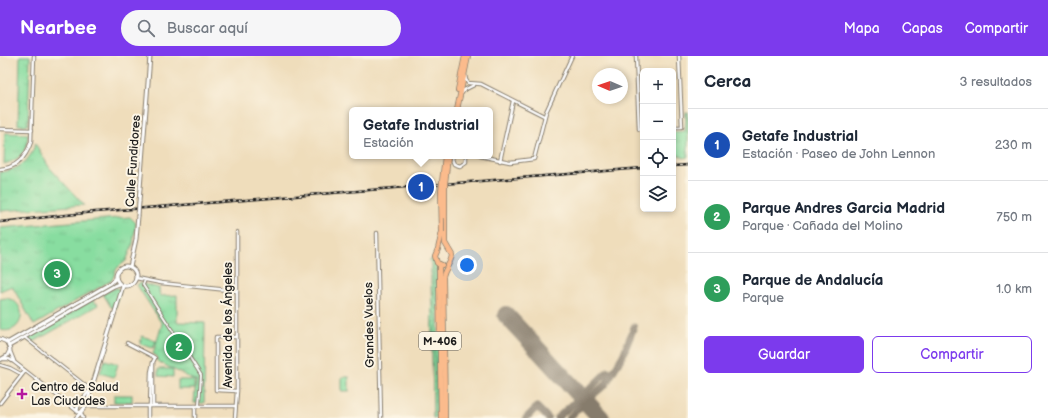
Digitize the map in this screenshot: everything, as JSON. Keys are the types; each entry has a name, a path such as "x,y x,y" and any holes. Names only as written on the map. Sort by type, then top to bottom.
{"highway":[{"path":"455,107 465,56"},
{"path":"457,107 468,56"},
{"name":"M-406","path":"445,159 441,191 443,233 445,243 452,255 451,261 444,270 445,418"},
{"name":"M-406","path":"441,418 439,264 435,260 434,256 443,233 448,159"},
{"path":"438,249 448,248"},
{"path":"439,264 449,264"}],"street":[{"path":"0,168 14,165 28,152 32,130 34,56"},
{"name":"Calle Fundidores","path":"130,267 136,239 150,56"},
{"path":"492,159 510,162 534,159 544,116 572,56"},
{"path":"636,56 640,114"},
{"path":"676,127 682,127 679,56"},
{"path":"465,73 468,83 480,84 544,116"},
{"path":"459,97 464,90 476,84"},
{"path":"500,161 513,101"},
{"path":"0,129 32,130"},
{"path":"453,159 453,162 458,166 465,164 467,159"},
{"name":"Avenida de los Ángeles","path":"235,418 237,391 237,232"},
{"name":"Grandes Vuelos","path":"377,232 380,418"},
{"path":"8,344 111,283 116,278 119,269 124,266 130,267 135,272 136,278 131,285 123,286 116,278"},
{"path":"136,278 161,283 237,291"},
{"path":"145,280 144,285 200,375 195,418"},
{"path":"8,344 24,337 120,284"},
{"path":"76,418 86,405 123,286"},
{"path":"237,337 216,336 216,390 237,391"},
{"path":"24,337 90,389"},
{"path":"0,339 8,344 14,362"},
{"path":"127,343 154,358 148,418"},
{"path":"1,359 7,356 10,350"},
{"path":"1,359 9,359 14,362 84,418"},
{"path":"0,365 10,368 20,374"},
{"path":"0,403 25,371"},
{"path":"79,413 77,408 90,389"},
{"path":"82,401 86,405 235,406"}],"green space":[{"path":"20,56 30,56 28,125 18,125"},
{"path":"686,112 688,112 688,157 684,158 676,154 676,132 685,131"},
{"path":"5,133 28,134 26,145 22,154 15,160 4,164"},
{"path":"35,143 49,167 84,205 0,211 0,172 23,164 31,155"},
{"path":"130,217 136,223 133,244 126,261 117,268 112,280 34,325 12,286 0,291 0,228"},
{"path":"432,259 438,269 439,418 433,418 431,264 429,260"},
{"path":"431,264 434,269 436,418 433,418"},
{"path":"140,283 159,288 160,296 177,295 177,322 205,323 204,403 194,403 196,381 157,361 157,356 153,354 162,324 137,285"},
{"path":"118,288 120,291 115,308 111,307 103,294"},
{"path":"6,298 14,301 19,306 21,311 19,324 8,331 0,330 0,299"},
{"path":"93,300 98,305 32,343 26,338"},
{"path":"142,336 156,341 153,348 140,344"},
{"path":"105,360 118,364 114,377 100,373"},
{"path":"158,369 173,369 173,377 158,376"},
{"path":"342,377 349,377 349,391 342,391"},
{"path":"178,380 194,380 194,389 178,389"},
{"path":"114,395 132,395 132,402 114,402"}],"taxiway":[{"path":"586,401 606,384 623,355 634,327"},
{"path":"582,396 608,371"},
{"path":"557,418 582,396 586,401 569,418"},
{"path":"526,418 537,407 548,418"}],"runway":[{"path":"506,315 601,418"}],"railway":[{"path":"676,166 688,165"},
{"path":"0,222 95,212 640,168"}],"place":[{"name":"Getafe Industrial","path":"421,187"},
{"name":"Parque de Andalucía","path":"57,274"},
{"name":"Parque Andres Garcia Madrid","path":"179,347"},
{"name":"Centro de Salud Las Ciudades","path":"22,394"}]}
